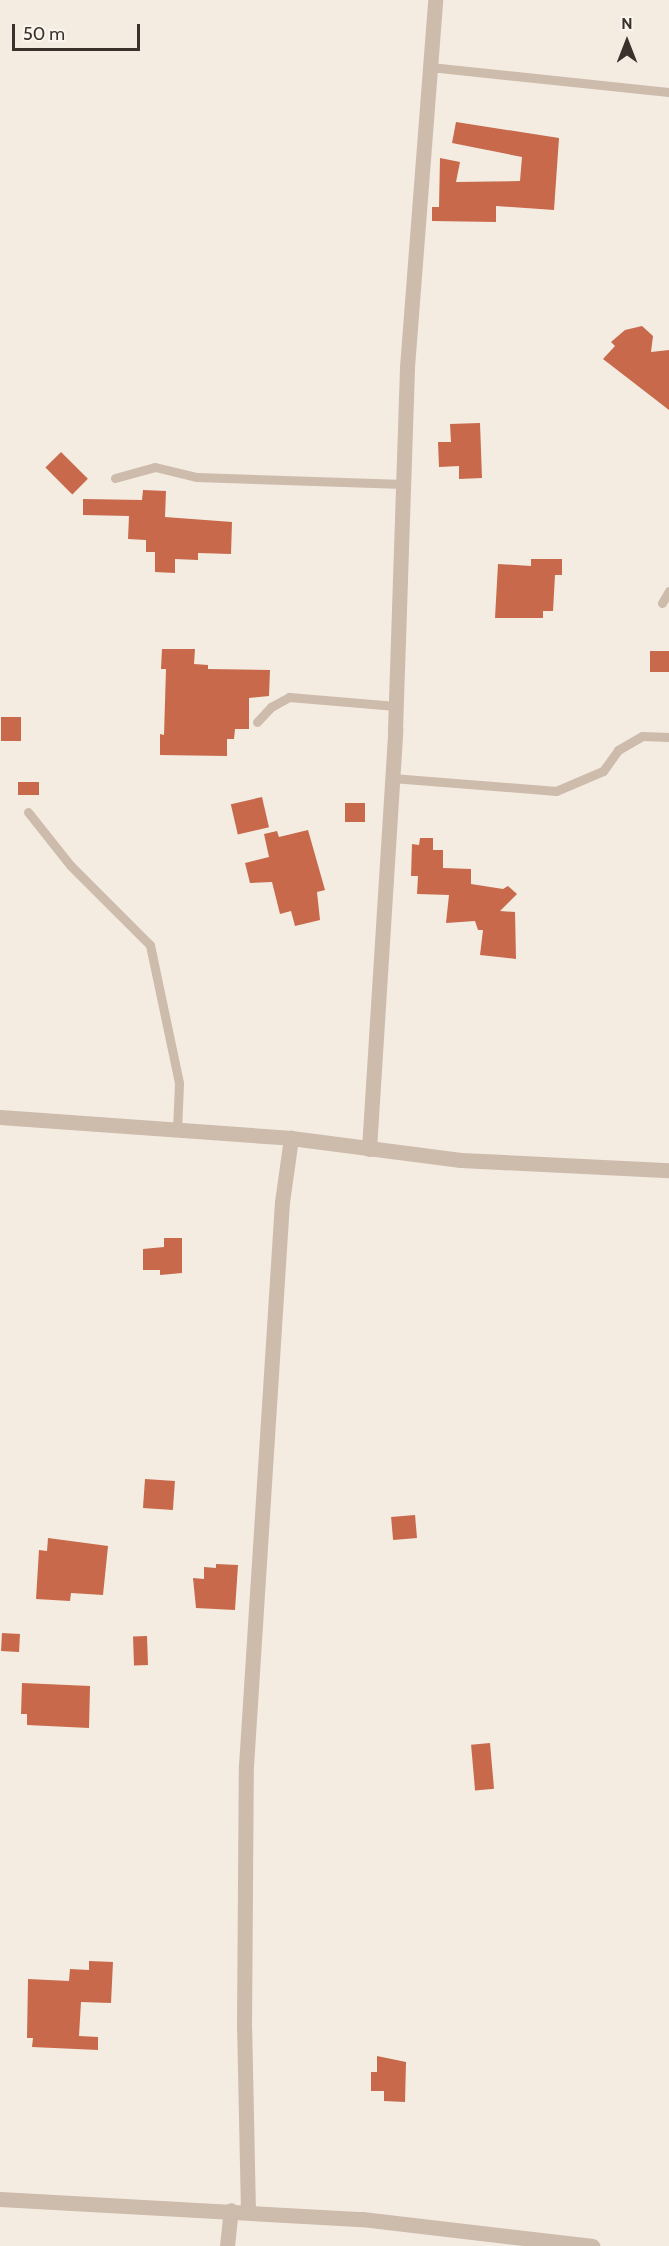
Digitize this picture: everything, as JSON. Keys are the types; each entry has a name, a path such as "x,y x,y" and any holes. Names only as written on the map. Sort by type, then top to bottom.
{"street":[{"path":"369,1149 396,706 412,270 435,0"},
{"path":"0,1117 291,1138 461,1160 669,1170"},
{"path":"248,2212 245,1787 282,1202 291,1138"},
{"path":"0,2199 362,2219 592,2246"},
{"path":"227,2246 231,2210"}],"lane":[{"path":"430,67 669,92"},
{"path":"115,478 155,467 196,477 404,484"},
{"path":"662,603 669,591"},
{"path":"257,722 271,707 289,697 396,706"},
{"path":"392,778 556,791 603,771 618,750 642,736 669,737"},
{"path":"28,812 70,865 150,945 179,1083 177,1131"}],"building":[{"path":"456,122 559,138 554,210 496,206 496,222 432,221 432,207 439,207 440,158 460,162 456,182 520,181 522,157 452,143"},
{"path":"642,326 653,336 651,352 669,350 669,410 603,359 615,346 611,342 625,330"},
{"path":"480,423 482,478 459,479 459,466 439,467 438,442 451,442 450,424"},
{"path":"61,452 88,479 72,494 45,468"},
{"path":"143,490 166,491 165,517 232,522 231,554 198,553 198,560 175,559 175,573 155,572 155,552 146,552 146,540 128,539 129,516 83,515 83,499 142,500"},
{"path":"531,559 562,559 562,575 555,575 553,611 543,611 543,618 495,618 498,564 531,566"},
{"path":"162,649 195,649 194,664 208,665 208,669 270,670 269,696 249,698 249,729 235,729 234,739 227,739 227,756 160,755 160,734 164,735 166,669 161,669"},
{"path":"650,651 669,651 669,672 650,672"},
{"path":"1,717 21,717 21,741 1,741"},
{"path":"18,782 39,782 39,795 18,795"},
{"path":"262,797 269,827 238,834 231,804"},
{"path":"345,803 365,803 365,822 345,822"},
{"path":"308,830 325,890 317,892 320,920 295,926 291,911 280,914 272,882 250,883 245,863 269,857 264,834 277,831 279,837"},
{"path":"420,838 433,838 433,850 443,850 443,868 471,869 471,884 503,889 508,886 517,894 500,911 515,912 516,959 480,955 483,930 478,930 475,921 446,923 449,895 417,894 418,876 411,876 412,844 419,845"},
{"path":"164,1238 182,1238 182,1273 160,1275 160,1270 143,1270 143,1249 164,1247"},
{"path":"145,1479 175,1481 173,1510 143,1508"},
{"path":"415,1515 417,1538 393,1540 391,1517"},
{"path":"48,1538 108,1546 103,1595 71,1593 70,1601 36,1599 39,1550 47,1551"},
{"path":"216,1564 238,1565 235,1610 196,1608 193,1578 204,1579 204,1567 216,1568"},
{"path":"2,1633 20,1634 19,1652 1,1651"},
{"path":"133,1636 147,1636 148,1665 134,1665"},
{"path":"22,1683 90,1686 89,1728 27,1725 27,1714 21,1714"},
{"path":"490,1743 494,1789 475,1790 471,1745"},
{"path":"89,1961 113,1962 111,2003 81,2002 79,2036 98,2037 98,2050 32,2047 33,2038 27,2038 28,1979 69,1981 70,1969 89,1970"},
{"path":"377,2056 406,2062 405,2102 384,2101 384,2091 371,2091 371,2072 377,2072"}]}
